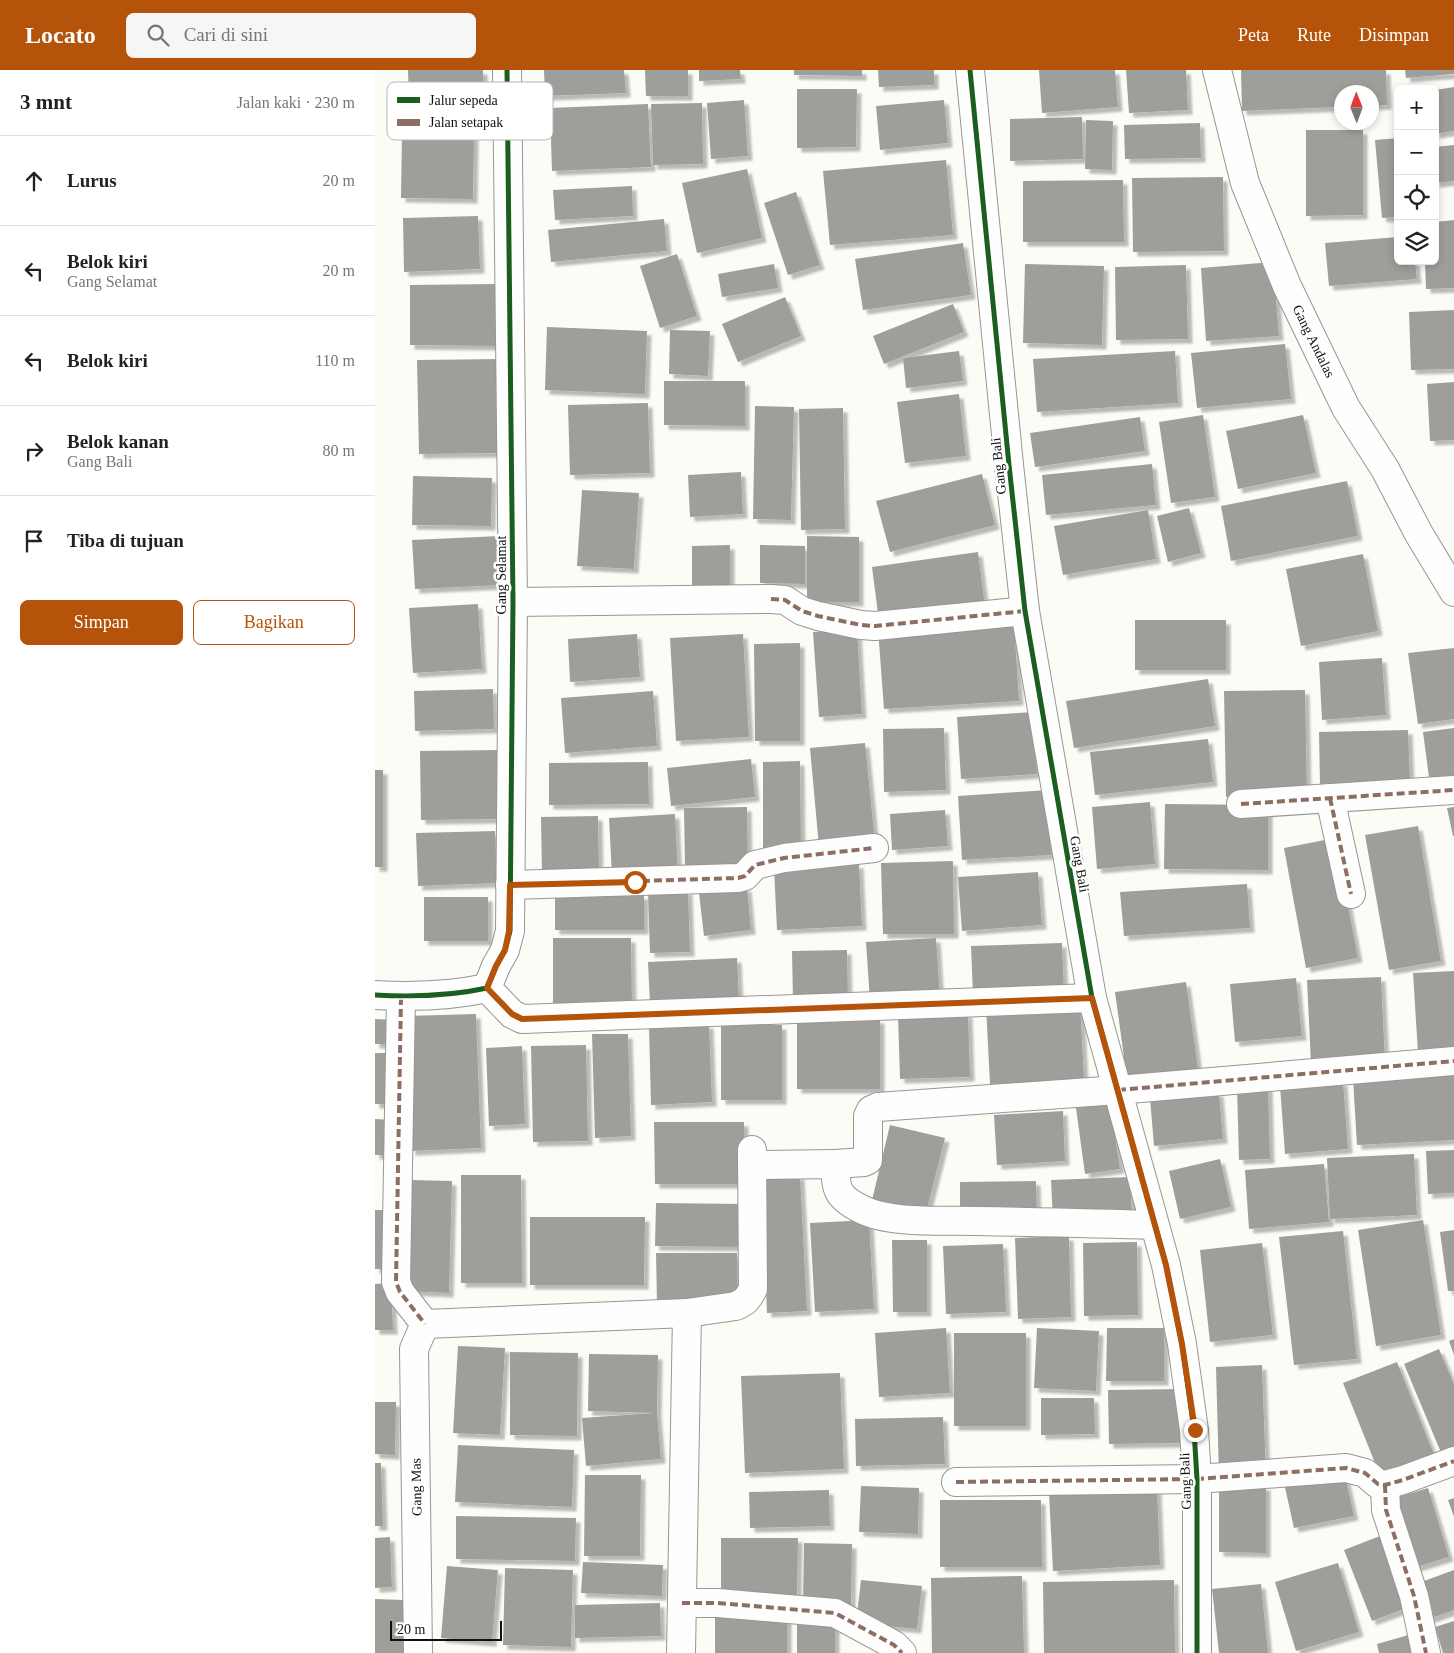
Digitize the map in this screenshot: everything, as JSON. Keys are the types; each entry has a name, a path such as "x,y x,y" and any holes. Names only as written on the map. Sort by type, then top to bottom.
{"street":[{"name":"Gang Bali","path":"970,70 1025,611 1092,998 1166,1265 1182,1344 1195,1430 1197,1480 1197,1653"},
{"name":"Gang Andalas","path":"1217,70 1245,183 1287,286 1346,408 1385,469 1419,534 1454,592"},
{"name":"Gang Selamat","path":"487,988 505,950 509,931 513,602 508,140"},
{"path":"513,602 771,599 785,600 802,611 818,616 875,626 1025,611"},
{"path":"1241,804 1454,790"},
{"path":"1330,798 1351,894"},
{"path":"510,885 738,878 745,876 755,865 784,858 874,848"},
{"path":"1092,998 522,1019 512,1014 487,988 463,993 388,996 396,1282 400,1292 425,1324 687,1313 737,1306 749,1296 753,1289 752,1158 836,1164 864,1162 868,1160 867,1116 871,1110 878,1107 1118,1090 1454,1061"},
{"path":"836,1164 835,1180 837,1189 853,1205 877,1216 920,1220 1155,1225"},
{"path":"681,1653 687,1313"},
{"name":"Gang Mas","path":"417,1653 415,1349 425,1324"},
{"path":"956,1482 1197,1480 1347,1468 1365,1473 1378,1484 1385,1485 1454,1461"},
{"path":"1385,1485 1386,1510 1414,1596 1426,1653"},
{"path":"682,1603 718,1603 835,1613 894,1645 902,1653"}],"building":[{"path":"408,70 483,70 483,82 408,82"},
{"path":"544,70 624,70 626,93 553,96 553,82 544,82"},
{"path":"645,70 688,70 688,96 646,96"},
{"path":"699,70 740,70 741,79 699,81"},
{"path":"794,70 862,70 862,76 794,75"},
{"path":"878,70 934,70 934,85 879,87"},
{"path":"1039,70 1115,70 1118,107 1042,113"},
{"path":"1126,70 1186,70 1188,110 1129,113"},
{"path":"1241,70 1386,70 1387,105 1379,106 1379,85 1334,85 1334,107 1242,111"},
{"path":"1405,70 1454,70 1454,74 1406,78"},
{"path":"1454,87 1454,131 1439,133 1439,89"},
{"path":"797,89 857,89 856,147 797,148"},
{"path":"744,100 748,156 711,159 707,103"},
{"path":"944,100 948,143 880,150 876,106"},
{"path":"702,103 703,164 653,165 651,104"},
{"path":"648,104 651,167 552,171 553,108"},
{"path":"1082,117 1083,159 1010,161 1010,119"},
{"path":"1086,120 1113,121 1112,170 1085,169"},
{"path":"1200,123 1201,158 1125,159 1124,125"},
{"path":"1306,130 1363,130 1363,215 1306,216"},
{"path":"1394,138 1394,217 1382,218 1375,140"},
{"path":"402,140 474,140 473,199 401,198"},
{"path":"1454,145 1454,181 1439,183 1439,147"},
{"path":"946,160 953,235 830,245 823,171"},
{"path":"747,169 762,238 697,253 682,183"},
{"path":"1223,177 1224,251 1133,252 1132,178"},
{"path":"1123,180 1124,242 1023,242 1023,181"},
{"path":"632,186 633,216 555,220 553,190"},
{"path":"796,192 820,265 788,275 764,203"},
{"path":"478,216 480,269 404,272 403,218"},
{"path":"664,219 667,251 551,262 548,230"},
{"path":"1454,220 1454,288 1426,289 1425,265 1439,265 1439,222"},
{"path":"1394,237 1394,265 1415,265 1417,279 1329,286 1325,243"},
{"path":"963,243 971,295 863,310 855,259"},
{"path":"677,254 697,316 660,328 640,266"},
{"path":"1273,262 1279,336 1206,341 1201,268"},
{"path":"774,264 778,288 722,297 718,274"},
{"path":"1025,264 1104,266 1102,345 1023,343"},
{"path":"1186,265 1188,339 1116,340 1115,267"},
{"path":"496,284 497,346 410,345 410,285"},
{"path":"785,297 801,336 738,362 722,324"},
{"path":"953,304 964,332 884,364 873,336"},
{"path":"1454,310 1454,369 1411,370 1409,312"},
{"path":"547,327 647,331 645,394 545,390"},
{"path":"670,330 710,331 708,376 669,374"},
{"path":"1285,344 1291,399 1197,408 1191,353"},
{"path":"959,351 963,381 906,388 903,358"},
{"path":"1175,351 1178,403 1037,412 1033,359"},
{"path":"503,359 504,453 419,454 417,360"},
{"path":"664,381 745,381 745,426 664,425"},
{"path":"1454,382 1454,440 1430,441 1427,384"},
{"path":"959,394 966,456 905,463 897,402"},
{"path":"648,403 650,473 570,475 568,405"},
{"path":"755,406 794,407 791,520 753,519"},
{"path":"843,408 845,529 801,530 799,409"},
{"path":"1203,415 1215,497 1171,503 1159,422"},
{"path":"1303,415 1316,473 1238,489 1226,431"},
{"path":"1140,417 1145,451 1035,467 1030,433"},
{"path":"1152,464 1156,505 1046,515 1042,475"},
{"path":"741,472 743,514 690,517 688,475"},
{"path":"982,474 995,525 890,552 876,501"},
{"path":"413,476 492,478 491,526 412,525"},
{"path":"1347,481 1358,536 1231,561 1221,506"},
{"path":"582,490 639,493 634,569 577,566"},
{"path":"1189,508 1201,553 1168,562 1157,516"},
{"path":"1148,510 1156,559 1063,575 1054,526"},
{"path":"500,536 503,585 415,589 412,540"},
{"path":"807,536 859,537 859,602 807,602"},
{"path":"730,545 730,585 692,585 692,546"},
{"path":"760,545 805,546 805,584 760,583"},
{"path":"978,552 985,606 879,621 872,567"},
{"path":"1363,554 1378,631 1301,646 1286,569"},
{"path":"478,604 482,669 413,673 409,608"},
{"path":"1135,620 1226,620 1226,670 1135,670"},
{"path":"1014,622 1019,701 884,709 878,629"},
{"path":"857,629 862,714 819,717 813,632"},
{"path":"637,634 640,677 570,682 568,639"},
{"path":"743,634 749,737 676,741 670,638"},
{"path":"800,643 800,741 755,741 754,644"},
{"path":"1454,648 1454,719 1418,724 1408,653"},
{"path":"1382,658 1386,715 1322,720 1319,662"},
{"path":"1208,679 1215,726 1074,748 1066,701"},
{"path":"493,689 494,729 415,731 414,691"},
{"path":"1305,690 1307,796 1226,797 1224,691"},
{"path":"653,691 657,746 565,753 561,698"},
{"path":"1033,712 1037,774 961,779 957,717"},
{"path":"944,728 946,790 884,792 883,729"},
{"path":"1454,728 1454,783 1430,785 1423,732"},
{"path":"1408,730 1410,781 1320,784 1319,732"},
{"path":"1208,739 1213,782 1095,795 1090,752"},
{"path":"865,743 875,842 819,847 810,748"},
{"path":"499,750 500,819 421,820 420,751"},
{"path":"751,759 755,797 671,806 667,768"},
{"path":"800,761 801,851 763,852 763,762"},
{"path":"648,762 649,804 549,805 549,763"},
{"path":"375,770 383,770 383,867 375,867"},
{"path":"1048,790 1051,855 962,860 958,796"},
{"path":"1150,802 1155,864 1097,869 1092,807"},
{"path":"1165,804 1268,805 1268,870 1164,869"},
{"path":"747,807 748,866 685,867 684,808"},
{"path":"1454,807 1454,836 1453,836 1447,808"},
{"path":"945,810 948,846 892,850 890,814"},
{"path":"675,814 678,873 612,876 609,818"},
{"path":"598,816 599,875 542,876 541,817"},
{"path":"1418,826 1441,961 1389,970 1365,835"},
{"path":"495,831 497,883 418,886 416,833"},
{"path":"1335,838 1358,958 1306,968 1284,848"},
{"path":"953,861 954,934 883,934 881,863"},
{"path":"859,864 862,926 777,930 774,868"},
{"path":"1038,872 1042,925 962,931 958,877"},
{"path":"1247,884 1250,928 1124,936 1120,892"},
{"path":"747,887 751,930 704,936 699,893"},
{"path":"688,890 690,952 650,953 648,892"},
{"path":"555,895 644,895 644,930 555,930"},
{"path":"424,897 488,897 488,941 424,941"},
{"path":"553,938 631,938 632,1006 553,1006"},
{"path":"936,938 940,997 870,1001 866,942"},
{"path":"1062,943 1064,991 973,995 971,946"},
{"path":"847,950 848,1001 793,1002 792,951"},
{"path":"737,958 739,1000 650,1004 648,962"},
{"path":"1454,971 1454,1051 1418,1053 1413,973"},
{"path":"1381,977 1385,1061 1311,1064 1307,980"},
{"path":"1296,978 1302,1036 1235,1042 1230,984"},
{"path":"1186,982 1199,1076 1128,1086 1115,992"},
{"path":"1080,1001 1084,1079 990,1084 986,1006"},
{"path":"968,1013 970,1077 900,1079 898,1015"},
{"path":"476,1014 481,1148 411,1151 406,1016"},
{"path":"375,1019 397,1020 397,1044 375,1044"},
{"path":"797,1019 880,1019 880,1089 797,1089"},
{"path":"709,1024 712,1102 651,1105 649,1026"},
{"path":"721,1025 782,1025 782,1100 721,1100"},
{"path":"592,1034 628,1034 631,1136 595,1138"},
{"path":"586,1045 588,1141 533,1142 531,1046"},
{"path":"522,1046 525,1124 489,1126 486,1048"},
{"path":"375,1053 391,1053 392,1104 375,1104"},
{"path":"1454,1073 1454,1140 1357,1145 1353,1079"},
{"path":"1343,1081 1348,1149 1285,1154 1280,1086"},
{"path":"1268,1086 1270,1159 1239,1160 1237,1087"},
{"path":"1219,1092 1223,1139 1154,1146 1150,1098"},
{"path":"1110,1103 1120,1169 1085,1174 1076,1108"},
{"path":"1063,1111 1065,1161 997,1165 994,1115"},
{"path":"375,1119 392,1120 391,1155 375,1155"},
{"path":"654,1122 744,1122 744,1184 655,1184"},
{"path":"890,1125 945,1138 926,1213 872,1200"},
{"path":"1454,1150 1454,1193 1428,1194 1426,1151"},
{"path":"1414,1154 1417,1215 1330,1219 1327,1158"},
{"path":"1220,1159 1231,1207 1180,1219 1169,1171"},
{"path":"1324,1164 1329,1222 1249,1229 1245,1170"},
{"path":"461,1175 521,1175 522,1283 461,1283"},
{"path":"800,1175 807,1311 767,1313 761,1176"},
{"path":"1130,1177 1132,1218 1053,1221 1051,1180"},
{"path":"409,1180 452,1181 449,1293 405,1291"},
{"path":"1036,1181 1037,1215 960,1217 960,1182"},
{"path":"656,1203 744,1204 744,1247 655,1246"},
{"path":"375,1210 386,1210 388,1269 375,1269"},
{"path":"530,1217 645,1217 644,1285 530,1285"},
{"path":"869,1220 874,1309 815,1312 810,1223"},
{"path":"1423,1220 1441,1335 1376,1346 1358,1230"},
{"path":"1454,1230 1454,1291 1448,1291 1440,1232"},
{"path":"1343,1231 1357,1359 1294,1365 1279,1237"},
{"path":"1069,1236 1071,1317 1018,1319 1015,1238"},
{"path":"892,1240 927,1240 927,1312 893,1312"},
{"path":"1137,1242 1138,1315 1084,1316 1083,1243"},
{"path":"1262,1243 1273,1335 1210,1342 1200,1250"},
{"path":"1003,1244 1006,1312 946,1314 943,1246"},
{"path":"656,1253 737,1253 738,1302 657,1303"},
{"path":"391,1283 393,1330 375,1330 375,1284"},
{"path":"946,1328 950,1393 879,1397 875,1333"},
{"path":"1037,1328 1099,1331 1096,1391 1034,1388"},
{"path":"1107,1328 1164,1328 1164,1381 1106,1381"},
{"path":"954,1333 1026,1333 1026,1426 954,1426"},
{"path":"1454,1339 1454,1355 1449,1341"},
{"path":"458,1346 505,1348 500,1435 453,1433"},
{"path":"1439,1349 1454,1384 1454,1450 1442,1455 1404,1364"},
{"path":"510,1352 578,1353 577,1436 510,1435"},
{"path":"589,1354 658,1355 657,1413 661,1459 586,1466 582,1418 655,1413 588,1411"},
{"path":"1397,1362 1435,1457 1381,1478 1343,1383"},
{"path":"1262,1365 1266,1475 1219,1476 1216,1367"},
{"path":"840,1373 844,1469 745,1473 741,1376"},
{"path":"1181,1389 1182,1443 1109,1444 1108,1390"},
{"path":"1041,1398 1094,1398 1095,1434 1041,1435"},
{"path":"375,1402 396,1402 395,1455 375,1454"},
{"path":"943,1417 945,1464 856,1466 855,1419"},
{"path":"458,1445 574,1450 572,1507 455,1502"},
{"path":"375,1463 381,1463 383,1526 375,1526"},
{"path":"1344,1471 1354,1516 1294,1528 1284,1483"},
{"path":"585,1475 641,1475 640,1556 584,1556"},
{"path":"1219,1485 1266,1486 1266,1553 1219,1552"},
{"path":"861,1486 919,1488 918,1534 859,1532"},
{"path":"1157,1488 1160,1565 1053,1571 1049,1493"},
{"path":"1428,1488 1449,1557 1410,1569 1388,1500"},
{"path":"829,1490 830,1526 750,1528 749,1492"},
{"path":"1454,1498 1454,1517 1448,1500"},
{"path":"940,1500 1041,1500 1042,1567 940,1567"},
{"path":"456,1516 576,1518 575,1561 456,1559"},
{"path":"1385,1534 1414,1605 1372,1621 1344,1550"},
{"path":"390,1537 392,1587 375,1588 375,1538"},
{"path":"721,1538 798,1538 797,1599 721,1599"},
{"path":"804,1543 852,1544 851,1605 803,1605"},
{"path":"583,1562 663,1565 662,1596 581,1593"},
{"path":"1338,1563 1359,1632 1296,1651 1275,1582"},
{"path":"447,1566 498,1570 492,1642 441,1638"},
{"path":"505,1568 573,1570 571,1647 503,1645"},
{"path":"1454,1570 1454,1610 1429,1619 1416,1584"},
{"path":"1022,1576 1024,1653 932,1653 931,1578"},
{"path":"861,1580 922,1586 917,1629 856,1623"},
{"path":"1174,1580 1175,1653 1044,1653 1043,1582"},
{"path":"1261,1584 1268,1653 1219,1653 1212,1589"},
{"path":"375,1599 404,1600 404,1653 375,1653"},
{"path":"660,1603 661,1636 575,1638 575,1605"},
{"path":"715,1612 787,1612 787,1653 715,1653"},
{"path":"797,1616 835,1616 835,1653 797,1653"},
{"path":"1454,1621 1454,1653 1443,1653 1435,1627"},
{"path":"1412,1634 1418,1653 1379,1653 1377,1644"}],"marked path":[{"path":"771,599 785,600 802,611 818,616 875,626 1025,611"},
{"path":"1241,804 1454,790"},
{"path":"1330,798 1351,894"},
{"path":"510,885 738,878 745,876 755,865 784,858 874,848"},
{"path":"487,988 512,1014 522,1019 1092,998"},
{"path":"401,997 396,1282 400,1292 425,1324"},
{"path":"1118,1090 1454,1061"},
{"path":"956,1482 1197,1479 1346,1468 1365,1473 1378,1484 1385,1485 1454,1461"},
{"path":"1385,1485 1386,1510 1414,1596 1426,1653"},
{"path":"682,1603 718,1603 835,1613 894,1645 902,1653"}],"cycle path":[{"path":"507,70 507,82"},
{"path":"970,70 1025,611 1092,998 1166,1265 1182,1344 1194,1430 1197,1479 1197,1653"},
{"path":"375,995 431,995 460,993 487,988 505,950 510,931 513,602 508,140"}],"route":[{"path":"635,882 510,885 509,931 505,950 487,988 512,1014 522,1019 1092,998 1166,1265 1182,1344 1195,1430"}]}
